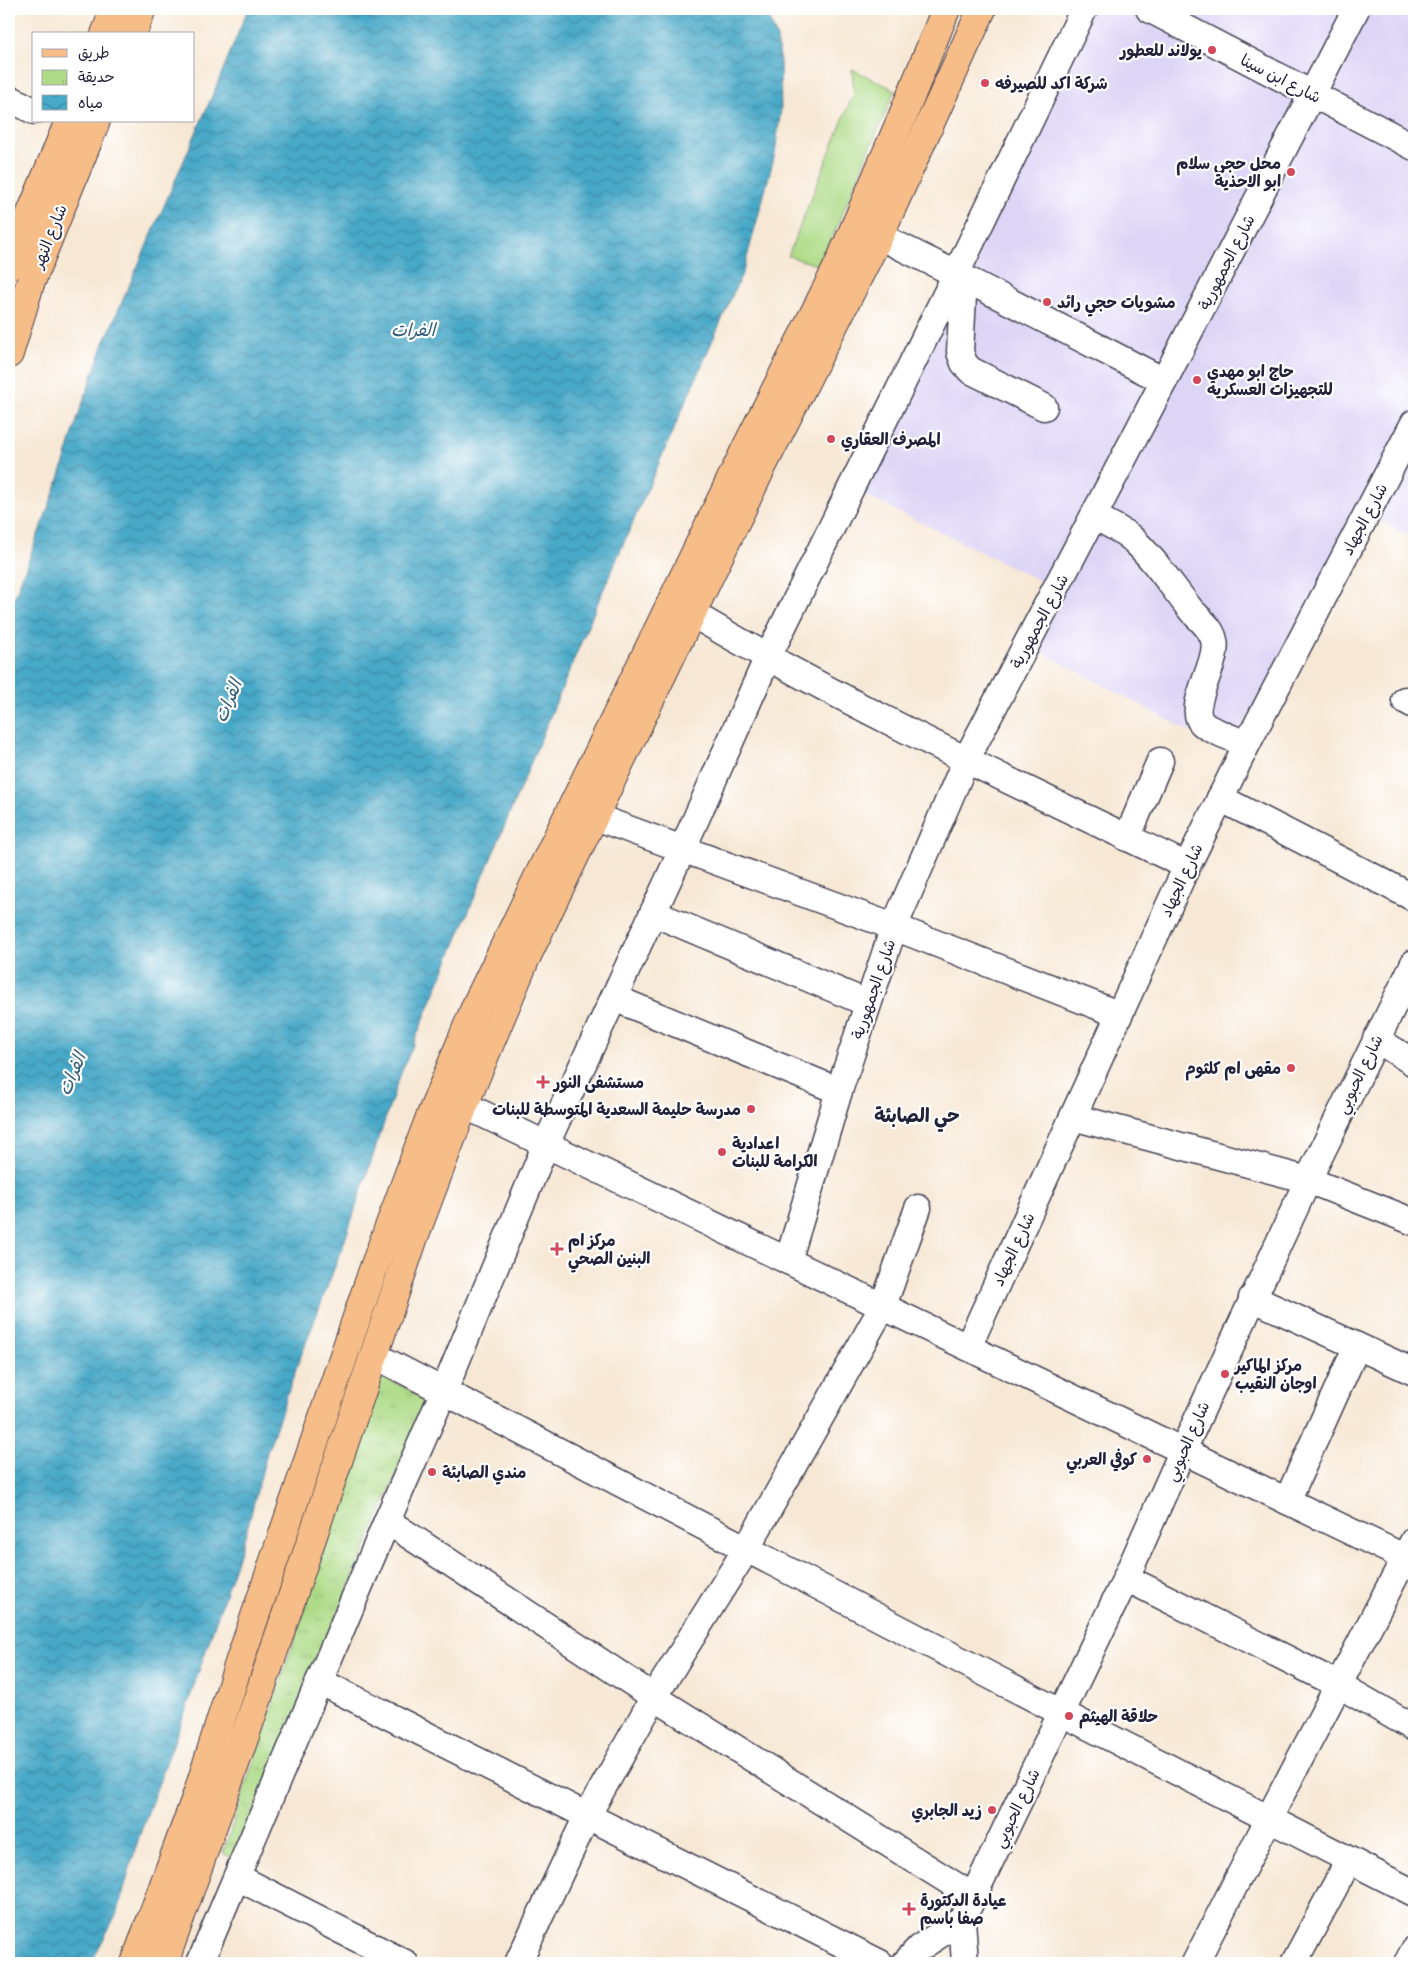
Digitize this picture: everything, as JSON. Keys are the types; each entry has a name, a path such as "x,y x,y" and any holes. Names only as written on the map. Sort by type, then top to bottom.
{"main road":[{"path":"106,32 115,9"},
{"path":"133,32 142,9"},
{"path":"164,1963 178,1930 246,1733 416,1232 464,1104 525,960 593,816 635,703 749,442 838,266 900,124 946,9"},
{"path":"135,1963 198,1792 344,1352 420,1143 477,1003 635,703 692,613 767,458 879,236 982,9"},
{"name":"شارع النهر","path":"9,266 46,211 95,122"},
{"name":"شارع النهر","path":"9,354 30,284 63,123"},
{"path":"150,1919 178,1930"}],"street":[{"path":"200,1963 444,1391 546,1144 683,848 767,659 960,276 1084,9"},
{"name":"شارع ابن سينا","path":"1149,9 1414,147"},
{"name":"شارع الجمهورية","path":"788,1260 867,1003 894,927 966,760 1356,9"},
{"path":"9,98 32,110"},
{"path":"879,236 1164,381"},
{"path":"960,276 960,352 964,363 982,376 1044,407"},
{"name":"شارع الجهاد","path":"968,1347 1187,866 1246,744 1414,423"},
{"path":"1094,516 1128,536 1145,551 1210,630 1214,640 1215,652 1198,706 1197,716 1202,724 1246,744"},
{"path":"692,613 767,659 966,760 1187,866"},
{"path":"1127,838 1160,761"},
{"path":"1220,798 1414,898"},
{"path":"593,816 894,927 1118,1014"},
{"path":"653,913 867,1003"},
{"name":"شارع الحبوبي","path":"905,1963 919,1948 962,1920 1126,1578 1252,1298 1414,963"},
{"path":"614,998 839,1091"},
{"path":"1376,1039 1414,1063"},
{"path":"464,1104 1287,1501 1411,1553 1268,1818 1195,1963"},
{"path":"1073,1118 1308,1180 1414,1222"},
{"path":"518,1963 587,1816 654,1698 747,1548 882,1306 918,1208"},
{"path":"1252,1298 1414,1372"},
{"path":"1287,1501 1357,1346"},
{"path":"374,1355 1062,1713 1414,1893"},
{"path":"387,1521 654,1698 974,1896"},
{"path":"1126,1578 1339,1685 1414,1728"},
{"path":"319,1681 880,1963"},
{"path":"1294,1963 1349,1860"},
{"path":"237,1877 405,1963"},
{"path":"962,1920 964,1963"},
{"path":"929,1942 964,1963"},
{"path":"1406,1963 1414,1950"}],"shaded area":[{"path":"1089,9 1414,9 1414,539 1374,518 1226,751 1023,642 1051,586 843,485"}],"green space":[{"path":"852,69 895,90 820,266 788,256 854,92"},
{"path":"382,1376 428,1400 234,1859 223,1853"}],"water":[{"name":"الفرات","path":"248,9 765,9 777,38 780,62 781,109 775,154 744,269 598,602 398,1081 344,1243 298,1364 267,1453 246,1533 185,1712 139,1837 118,1911 91,1963 9,1963 9,612 60,476 80,410 104,343"}],"place":[{"name":"يولاند للعطور","path":"1212,50"},
{"name":"شركة اكد للصيرفه","path":"985,83"},
{"name":"محل حجي سلام ابو الاحذية","path":"1291,172"},
{"name":"مشويات حجي رائد","path":"1047,302"},
{"name":"حاج ابو مهدي للتجهيزات العسكريه","path":"1197,380"},
{"name":"المصرف العقاري","path":"831,439"},
{"name":"مقهى ام كلثوم","path":"1291,1068"},
{"name":"مستشفى النور","path":"543,1082"},
{"name":"مدرسة حليمة السعدية المتوسطة للبنات","path":"751,1109"},
{"name":"اعدادية الكرامة للبنات","path":"722,1152"},
{"name":"مركز ام البنين الصحي","path":"557,1249"},
{"name":"مركز الماكير اوجان النقيب","path":"1225,1374"},
{"name":"كوفي العربي","path":"1147,1459"},
{"name":"مندي الصابئة","path":"432,1472"},
{"name":"حلاقة الهيثم","path":"1069,1716"},
{"name":"زيد الجابري","path":"992,1810"},
{"name":"عيادة الدكتورة صفا باسم","path":"909,1909"}],"district":[{"name":"حي الصابئة","path":"917,1115"}]}
